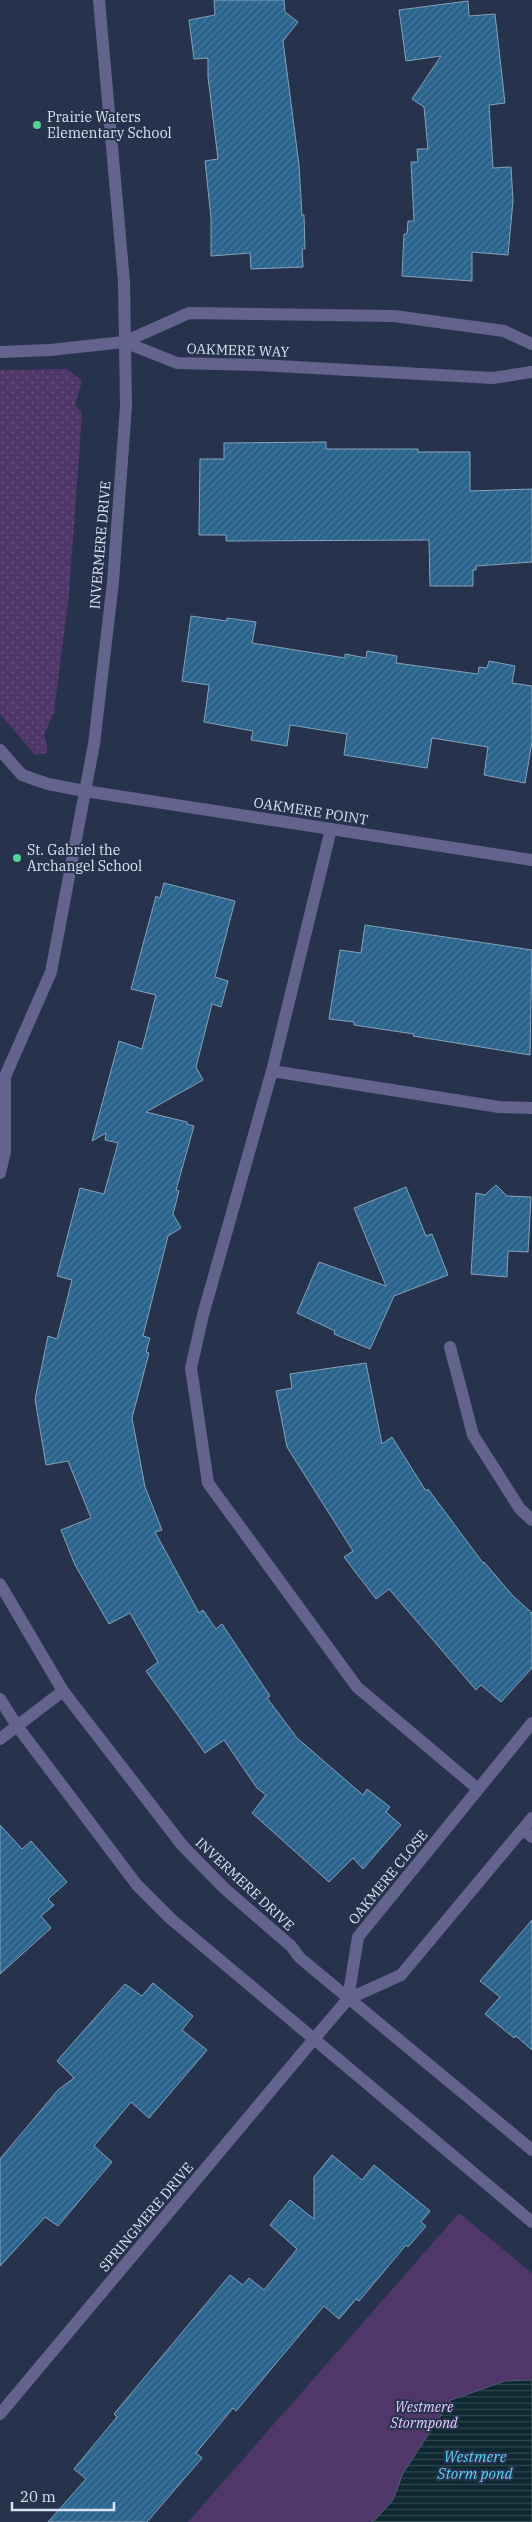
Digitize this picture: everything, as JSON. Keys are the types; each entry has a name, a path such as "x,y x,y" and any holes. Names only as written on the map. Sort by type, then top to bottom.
{"street":[{"name":"INVERMERE DRIVE","path":"0,1173 5,1152 3,1083 51,972 94,744 112,582 126,406 124,282 99,0"},
{"path":"0,352 50,350 124,342 189,313 394,316 504,331 532,344"},
{"name":"OAKMERE WAY","path":"124,342 177,363 258,365 493,378 532,372"},
{"name":"OAKMERE POINT","path":"0,750 22,775 48,784 532,860"},
{"path":"331,829 272,1071 203,1315 192,1368 208,1483 357,1687 478,1789"},
{"path":"272,1071 499,1106 532,1108"},
{"path":"450,1347 473,1435 520,1509 532,1520"},
{"name":"INVERMERE DRIVE","path":"0,1584 63,1691 182,1845 224,1888 348,1999 532,2150"},
{"path":"0,1739 63,1691"},
{"path":"0,1699 17,1726 137,1885 171,1919 532,2222"},
{"name":"OAKMERE CLOSE","path":"348,1999 358,1938 532,1722"},
{"path":"348,1999 401,1975 528,1833 532,1818"},
{"name":"SPRINGMERE DRIVE","path":"0,2414 348,1999"}],"green space":[{"path":"67,369 82,381 75,405 82,413 69,594 54,712 44,735 47,753 35,755 0,714 0,370"},
{"name":"Westmere Stormpond","path":"459,2213 532,2273 532,2522 188,2522"}],"water":[{"name":"Westmere Storm pond","path":"532,2380 532,2522 371,2522 393,2500 403,2473 451,2400 505,2381"}],"building":[{"path":"214,0 284,0 285,12 298,22 283,41 299,165 302,215 304,215 305,249 302,249 303,267 251,269 250,253 211,256 211,218 205,161 218,159 208,77 208,58 194,59 189,20 215,15"},
{"path":"468,1 469,16 495,14 505,103 489,105 493,168 511,167 513,201 508,255 472,252 472,281 402,276 404,234 407,234 408,221 414,221 411,162 418,162 417,149 428,149 424,107 412,99 441,56 406,61 399,10"},
{"path":"326,442 326,449 418,449 418,452 470,452 470,491 532,489 532,562 476,566 476,570 473,570 473,586 430,586 429,540 226,541 226,535 199,535 200,459 224,459 224,443"},
{"path":"191,616 227,621 227,618 256,622 252,643 345,658 345,654 366,658 367,651 397,656 396,663 478,674 479,667 487,668 489,661 515,666 512,683 532,686 532,742 525,783 484,775 488,747 432,738 427,768 344,755 347,734 290,725 287,746 251,740 253,731 204,722 209,685 182,681"},
{"path":"164,883 235,901 215,977 228,981 221,1007 212,1004 196,1067 203,1080 146,1112 187,1122 187,1124 194,1126 176,1190 179,1191 173,1214 181,1228 168,1236 143,1336 150,1338 146,1352 149,1353 132,1418 145,1487 162,1530 155,1532 199,1613 203,1610 216,1629 222,1624 270,1696 267,1698 297,1738 363,1795 367,1789 390,1807 386,1812 401,1825 363,1869 353,1858 329,1882 252,1813 266,1795 257,1788 224,1740 205,1753 146,1671 158,1662 130,1613 109,1624 75,1565 61,1530 91,1518 68,1461 46,1465 35,1399 48,1336 57,1339 72,1280 57,1276 80,1188 104,1194 118,1143 105,1140 106,1133 92,1141 119,1041 142,1049 156,995 131,989 156,896 160,898"},
{"path":"365,925 532,950 530,1055 413,1036 414,1034 354,1025 354,1022 329,1019 340,950 361,953"},
{"path":"496,1185 507,1196 531,1197 528,1252 508,1251 507,1277 471,1274 476,1193 485,1195"},
{"path":"406,1187 426,1236 432,1234 448,1275 394,1296 370,1349 334,1334 335,1331 297,1313 319,1262 386,1286 354,1208"},
{"path":"366,1363 382,1444 392,1437 426,1491 428,1489 483,1563 513,1596 532,1613 532,1668 501,1702 481,1685 476,1690 389,1589 376,1599 344,1557 353,1551 287,1447 276,1391 292,1388 290,1374"},
{"path":"0,1825 22,1849 31,1841 67,1882 48,1899 54,1905 41,1916 51,1928 0,1974"},
{"path":"532,1920 532,2050 485,2014 500,1997 480,1981"},
{"path":"153,1983 193,2016 182,2030 207,2050 149,2118 131,2102 94,2146 112,2162 58,2226 45,2217 0,2266 0,2159 58,2090 74,2078 57,2061 125,1984 142,1996"},
{"path":"332,2155 362,2180 374,2165 430,2211 421,2222 426,2226 408,2247 406,2245 359,2301 356,2299 339,2319 324,2306 236,2411 233,2408 196,2453 202,2458 147,2522 48,2522 86,2479 74,2469 117,2417 114,2414 230,2275 243,2285 249,2278 264,2290 297,2249 270,2225 290,2200 314,2219 314,2177"}],"place":[{"name":"Prairie Waters Elementary School","path":"37,125"},
{"name":"St. Gabriel the Archangel School","path":"17,858"}]}
